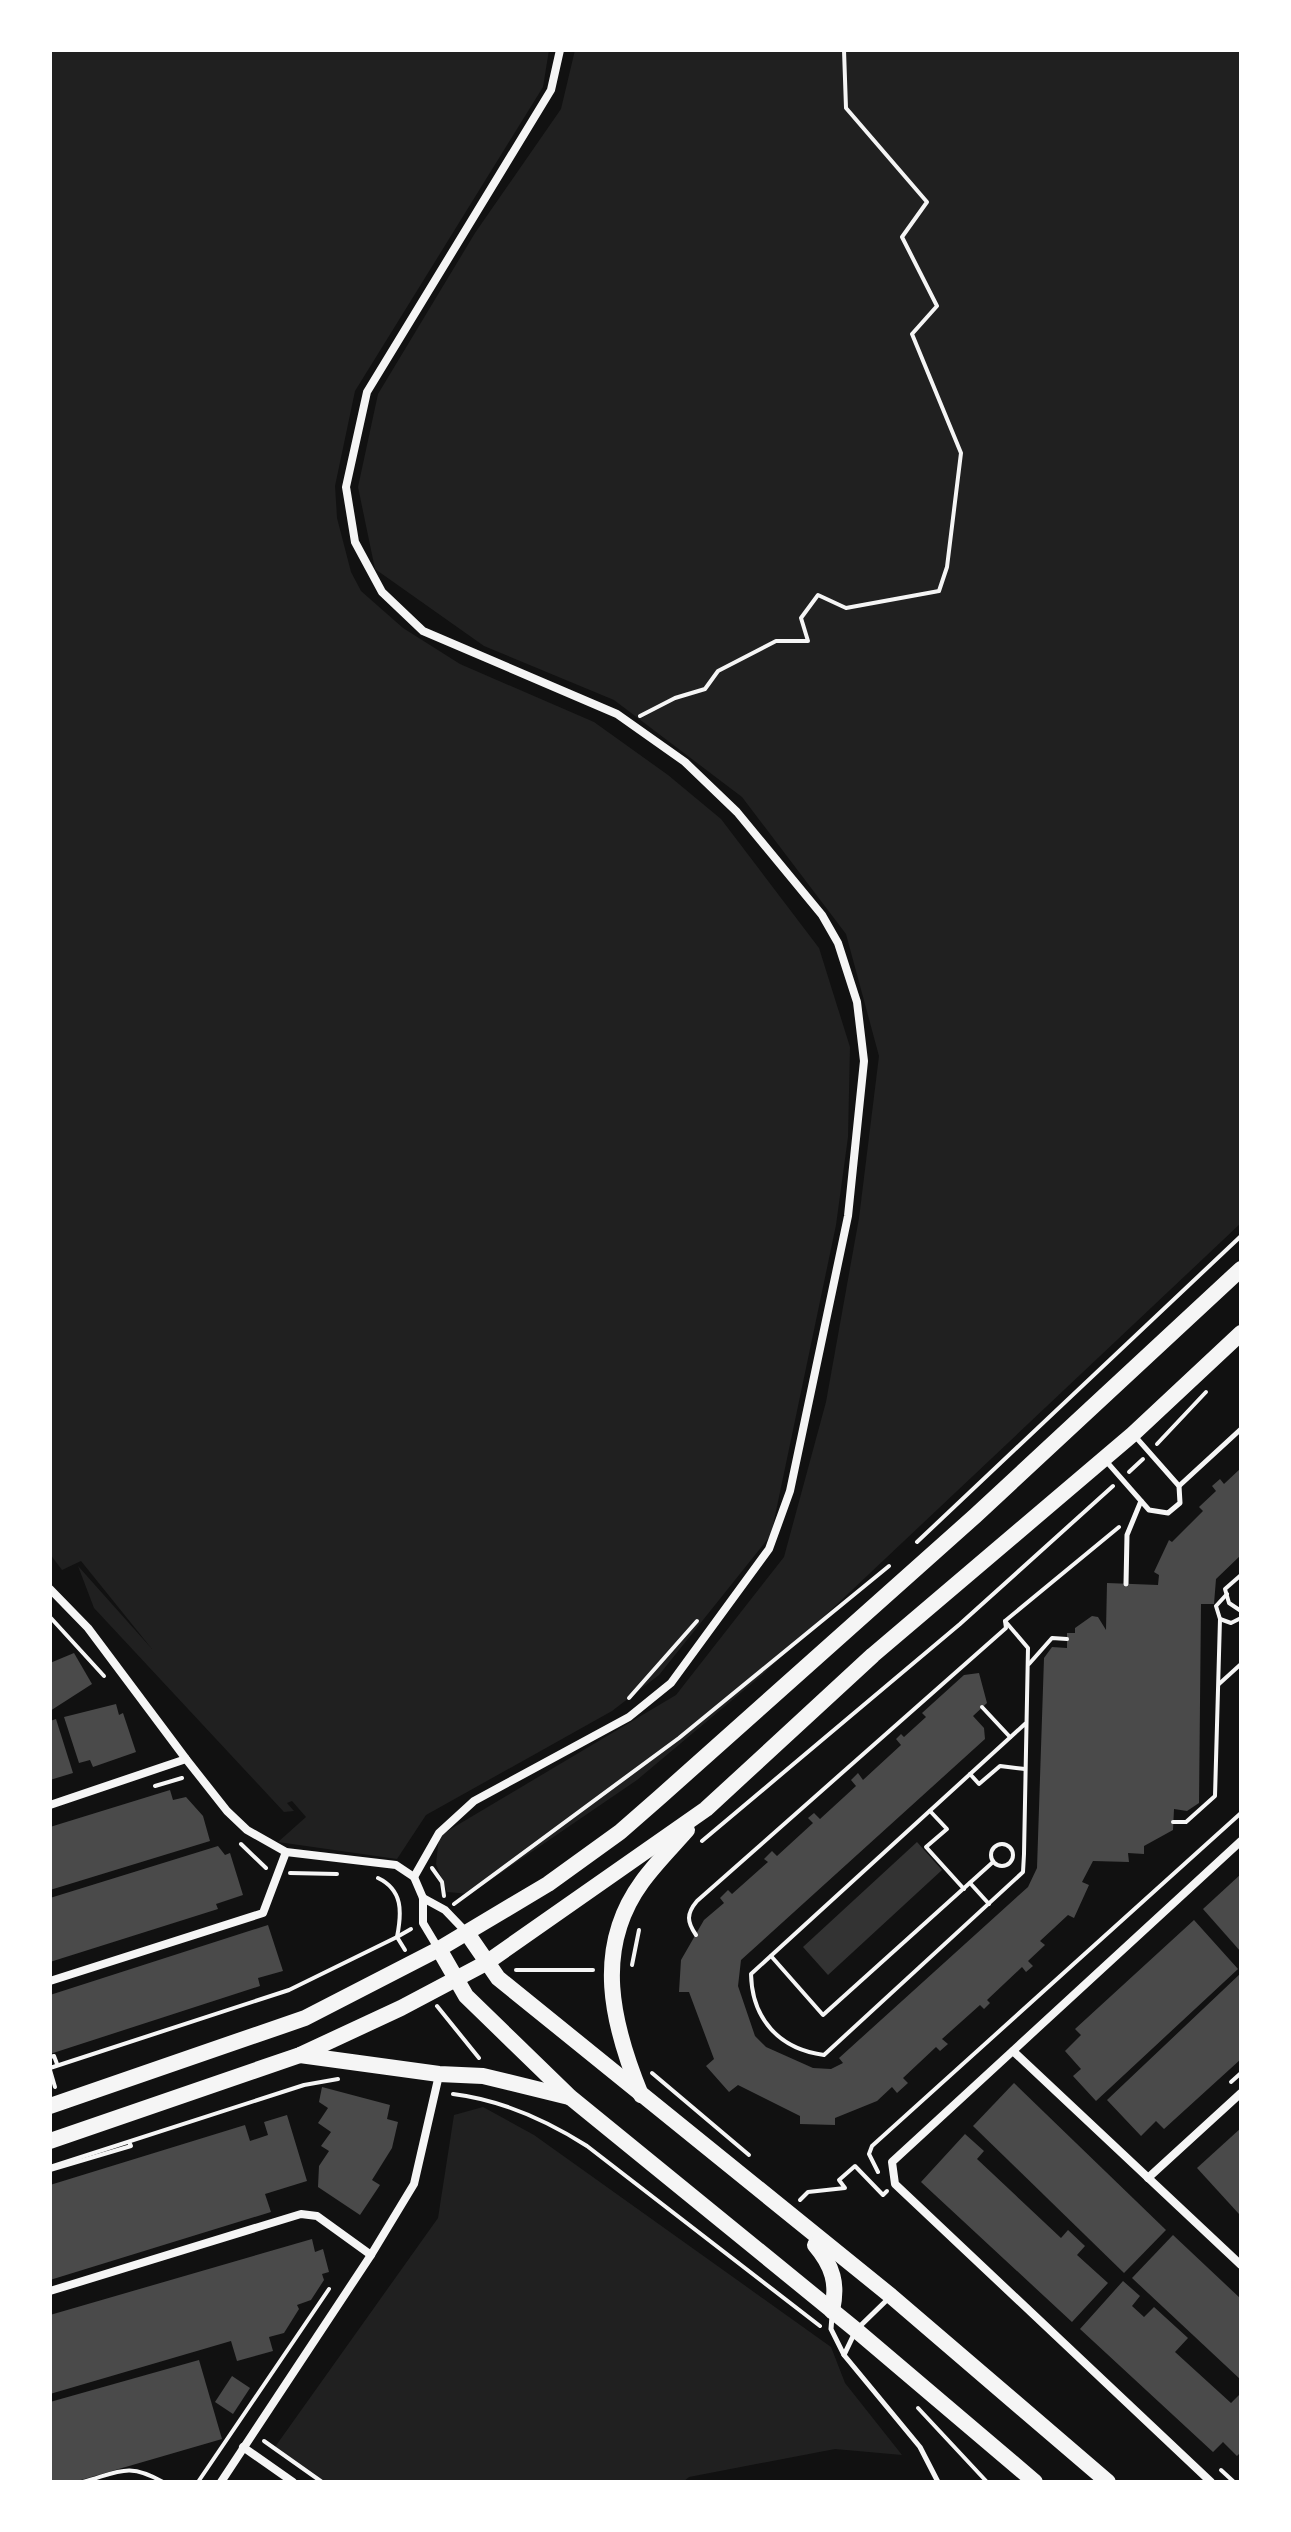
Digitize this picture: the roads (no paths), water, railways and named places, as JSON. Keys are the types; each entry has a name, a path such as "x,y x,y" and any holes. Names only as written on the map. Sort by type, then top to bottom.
{"main road":[{"path":"50,2106 305,2018 439,1949 548,1884 620,1832 975,1516 1241,1269"},
{"path":"642,2096 613,2017 611,1970 623,1915 641,1882 706,1809 873,1655 1105,1459 1241,1333"},
{"path":"50,2141 300,2055 455,1980 486,1963 706,1809"},
{"path":"467,1933 498,1978 796,2223 891,2296 1108,2482"},
{"path":"439,1949 455,1980 474,2005 570,2097 856,2330 1035,2482"},
{"path":"300,2055 439,2074 483,2076 570,2097"},
{"path":"796,2223 828,2260 835,2277 832,2311"}],"street":[{"path":"414,1877 439,1833 474,1801 629,1717 671,1683 769,1549 790,1491 848,1216 864,1061 857,1002 838,943 822,915 737,812 685,762 629,722 423,631 382,592 355,542 346,487 367,392 551,90 560,50"},
{"path":"50,1589 88,1628 186,1759 237,1821 286,1852 385,1861 414,1877 423,1898 423,1923 439,1949"},
{"path":"50,1805 186,1759"},
{"path":"1211,2482 895,2184 892,2162 1241,1841"},
{"path":"50,1981 263,1913 286,1852"},
{"path":"423,1898 445,1910 467,1933"},
{"path":"1013,2051 1241,2265"},
{"path":"221,2482 371,2255 414,2184 439,2074"},
{"path":"1148,2178 1241,2093"},
{"path":"50,2291 301,2214 317,2216 371,2255"},
{"path":"243,2447 293,2482"}],"lane":[{"path":"1179,1486 1241,1429"},
{"path":"1105,1459 1149,1510 1168,1513 1180,1503 1179,1486 1133,1434"},
{"path":"1126,1584 1127,1535 1141,1501"},
{"path":"844,2355 856,2330 891,2296"},
{"path":"832,2311 834,2335 844,2355 920,2447 938,2482"}]}
